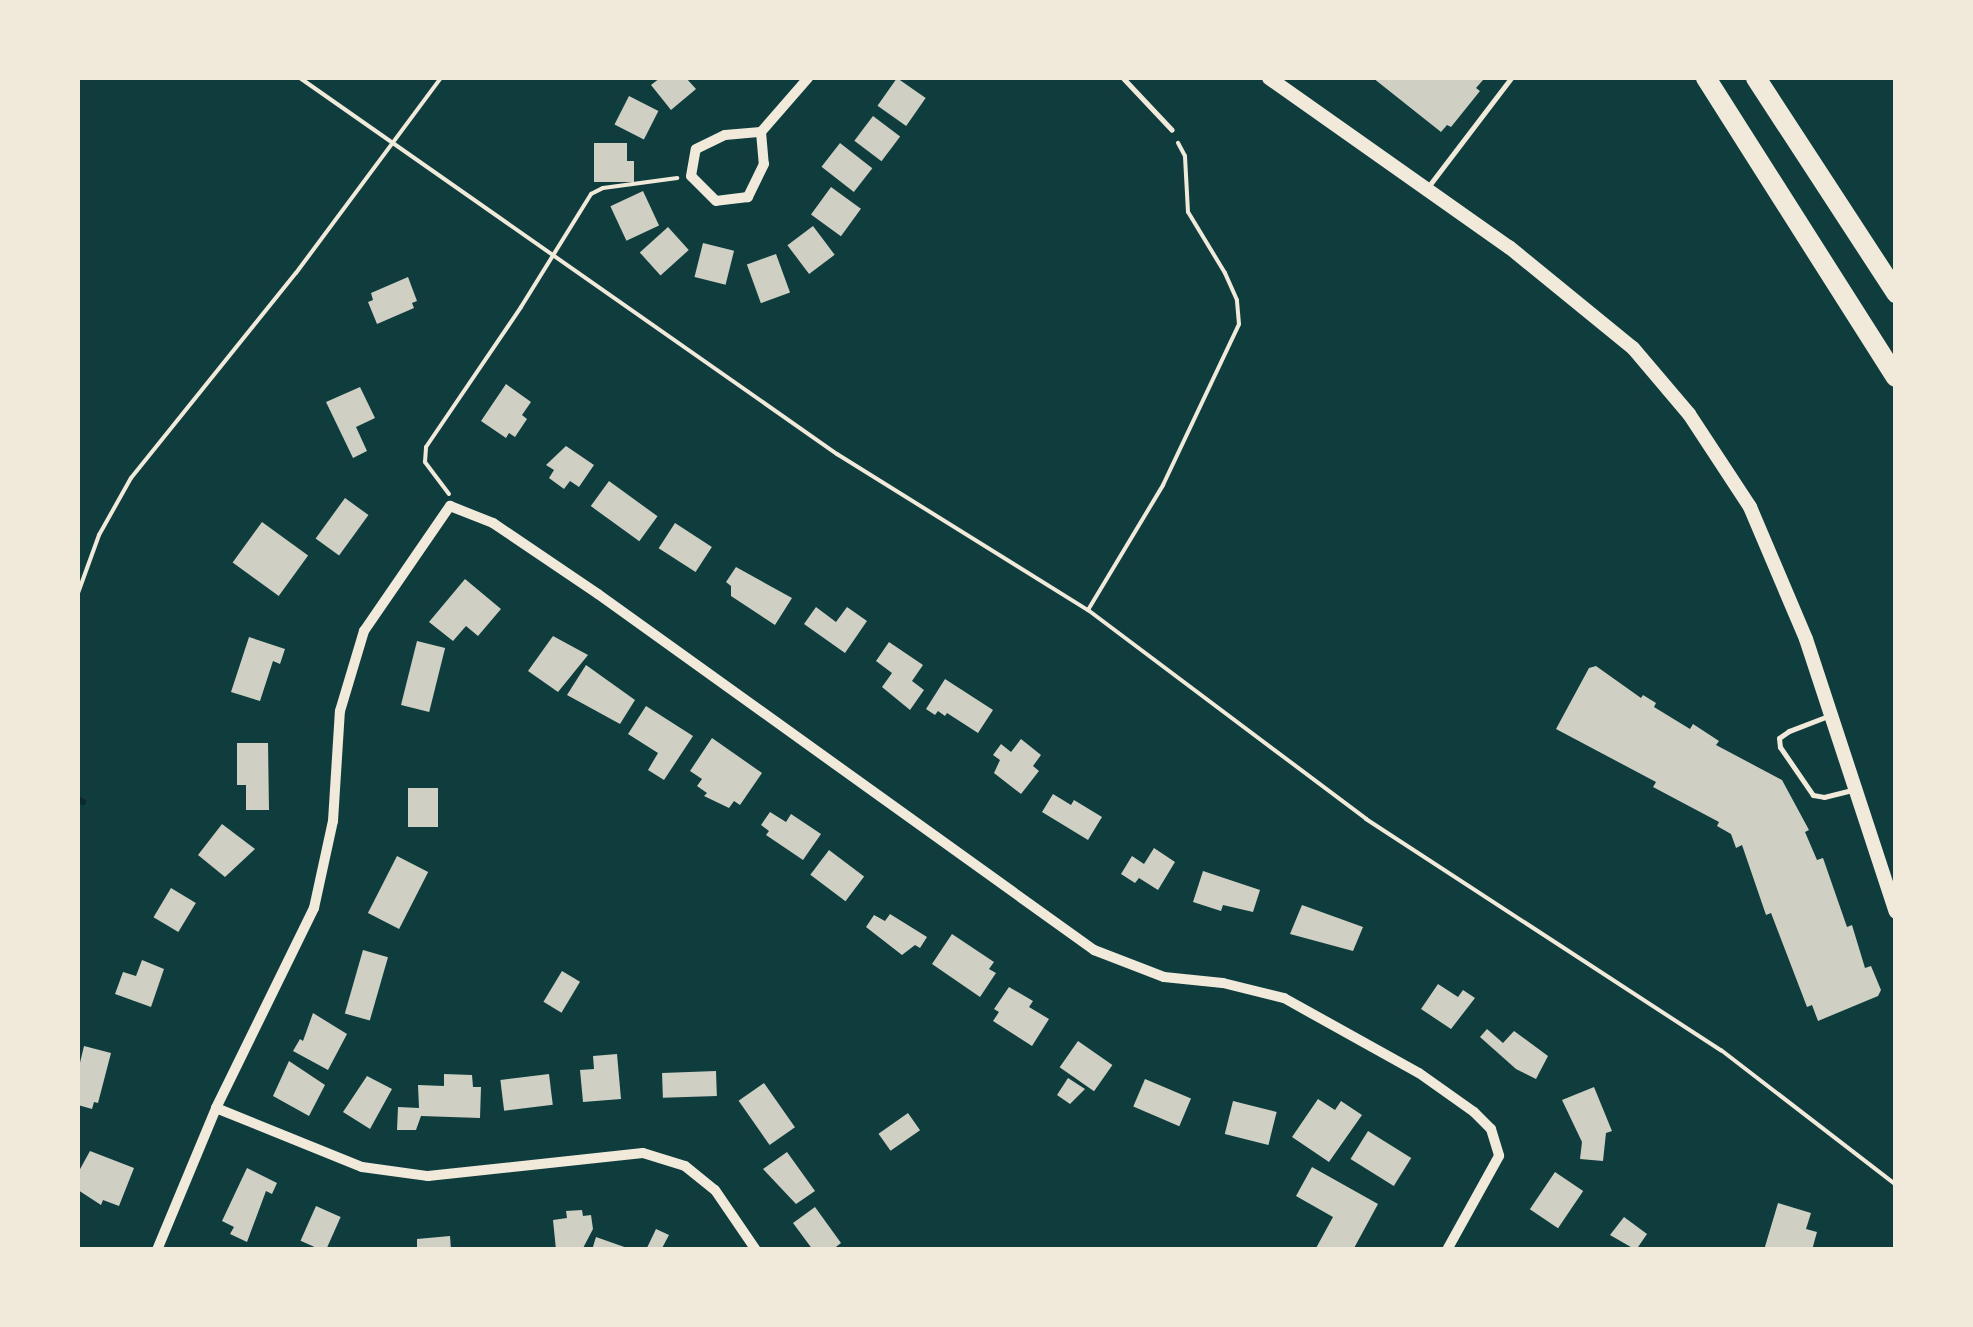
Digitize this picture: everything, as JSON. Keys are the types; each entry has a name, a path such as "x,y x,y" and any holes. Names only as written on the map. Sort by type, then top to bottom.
{"highway":[{"path":"1706,78 1896,377"},
{"path":"1756,78 1896,293"}],"street":[{"path":"762,132 725,135 696,149 691,176 716,201 748,197 764,164 762,132 808,78"},
{"path":"1268,78 1428,187 1633,348 1688,414 1750,507 1806,639 1896,912"},
{"path":"157,1250 216,1108 314,908 332,820 340,711 364,631 450,506 492,523 598,594 1094,950 1164,977 1223,984 1284,998 1419,1073 1474,1112 1491,1130 1499,1156 1447,1250"},
{"path":"216,1108 362,1167 428,1176 643,1153 685,1166 715,1190 756,1250"}],"lane":[{"path":"1123,78 1172,130"},
{"path":"1428,187 1511,78"},
{"path":"1830,715 1788,731 1780,738 1780,747 1813,795 1824,798 1855,788"}],"path":[{"path":"300,78 837,454 1088,610 1366,819 1721,1050 1896,1185"},
{"path":"78,592 100,535 131,478 296,273 442,78"},
{"path":"1088,610 1162,484 1239,324 1231,287 1188,212 1185,156 1172,130"},
{"path":"450,506 448,490 426,462 426,447 596,190 691,176"}],"building":[{"path":"660,78 686,78 696,89 671,110 651,85"},
{"path":"897,78 926,98 906,126 877,106"},
{"path":"1373,78 1483,80 1476,88 1480,91 1451,127 1447,125 1441,132"},
{"path":"629,96 658,111 644,139 614,125"},
{"path":"873,116 900,136 881,161 854,141"},
{"path":"594,143 627,143 627,161 634,161 634,182 594,182"},
{"path":"840,143 872,168 854,192 822,167"},
{"path":"831,187 861,209 841,236 811,215"},
{"path":"643,191 659,225 626,241 610,206"},
{"path":"813,226 835,255 809,274 787,245"},
{"path":"668,227 689,250 661,275 640,252"},
{"path":"703,243 734,251 726,285 695,277"},
{"path":"776,254 790,293 761,303 747,265"},
{"path":"408,277 417,301 412,303 414,308 377,324 368,302 373,300 371,293"},
{"path":"506,384 531,402 522,415 527,419 515,437 509,433 506,438 481,421"},
{"path":"360,387 375,418 356,427 367,451 353,458 326,402"},
{"path":"566,446 594,465 579,487 570,481 564,489 549,478 554,470 546,465"},
{"path":"609,481 658,516 639,541 591,506"},
{"path":"345,498 368,515 339,555 316,538"},
{"path":"262,522 308,556 279,596 233,562"},
{"path":"675,523 712,547 696,572 659,548"},
{"path":"736,567 792,598 775,625 731,596 731,586 726,582"},
{"path":"465,579 501,609 478,636 466,626 453,641 429,622"},
{"path":"816,607 836,622 847,607 867,621 845,653 804,624"},
{"path":"553,636 588,655 558,692 528,671"},
{"path":"249,637 285,649 280,664 273,661 260,701 231,692"},
{"path":"417,641 445,648 429,712 401,705"},
{"path":"889,642 923,665 912,681 924,690 910,710 882,687 892,673 876,661"},
{"path":"586,665 635,700 620,724 567,695"},
{"path":"1596,666 1690,729 1693,724 1719,741 1716,745 1782,780 1809,830 1805,832 1817,860 1823,858 1847,927 1852,925 1865,968 1871,966 1881,990 1878,996 1818,1021 1812,1005 1807,1007 1771,913 1766,915 1742,845 1736,848 1731,834 1717,826 1719,822 1653,787 1656,782 1556,729 1589,668"},
{"path":"945,679 993,710 978,733 947,713 945,716 938,711 935,715 926,709"},
{"path":"646,706 693,736 664,780 648,770 658,753 628,734"},
{"path":"712,738 762,773 740,805 734,801 729,808 704,796 707,793 697,786 702,779 690,771"},
{"path":"1021,739 1041,755 1033,766 1039,771 1021,794 994,773 1000,760 993,755 1001,744 1011,752"},
{"path":"237,743 268,743 269,810 246,810 246,785 237,785"},
{"path":"408,788 438,788 438,827 408,827"},
{"path":"1053,794 1071,805 1074,800 1102,817 1088,840 1042,812"},
{"path":"770,812 786,822 791,814 821,834 803,860 766,835 769,831 761,825"},
{"path":"222,824 255,849 225,877 198,855"},
{"path":"1154,848 1175,862 1158,890 1139,878 1135,883 1121,874 1132,856 1144,864"},
{"path":"829,850 864,876 845,901 810,875"},
{"path":"397,856 428,872 399,929 368,913"},
{"path":"1203,871 1260,890 1253,912 1223,905 1221,911 1193,902"},
{"path":"171,888 196,903 178,932 153,917"},
{"path":"1302,905 1363,927 1353,951 1290,934"},
{"path":"890,914 927,937 920,948 915,945 902,955 866,927 874,915 885,921"},
{"path":"952,934 994,962 989,969 996,973 980,997 932,964"},
{"path":"363,950 388,957 370,1021 345,1013"},
{"path":"142,960 164,969 151,1007 115,994 123,972 136,976"},
{"path":"562,971 580,982 561,1013 543,1002"},
{"path":"1438,984 1458,997 1463,990 1475,998 1451,1029 1421,1009"},
{"path":"1009,987 1033,1001 1029,1007 1049,1019 1032,1046 993,1021 999,1012 994,1009"},
{"path":"313,1013 347,1034 328,1070 293,1051 300,1039 303,1041"},
{"path":"1487,1029 1503,1043 1514,1031 1548,1056 1536,1079 1516,1069 1480,1037"},
{"path":"1078,1041 1112,1065 1094,1091 1060,1067"},
{"path":"84,1046 111,1053 98,1103 94,1102 92,1109 78,1105 78,1071"},
{"path":"617,1054 621,1099 583,1102 580,1070 594,1069 593,1056"},
{"path":"289,1061 325,1085 309,1116 273,1096"},
{"path":"716,1071 717,1096 663,1098 662,1073"},
{"path":"444,1074 472,1075 473,1087 481,1087 480,1118 421,1116 416,1130 397,1130 398,1107 419,1108 418,1085 444,1086"},
{"path":"549,1074 553,1105 504,1111 500,1080"},
{"path":"367,1076 392,1089 370,1129 343,1112"},
{"path":"1068,1078 1085,1089 1070,1104 1057,1095"},
{"path":"1145,1079 1191,1099 1179,1126 1133,1107"},
{"path":"764,1083 795,1127 770,1145 739,1101"},
{"path":"1594,1087 1612,1131 1606,1133 1603,1161 1580,1159 1582,1142 1562,1100"},
{"path":"1318,1099 1335,1110 1341,1101 1362,1115 1329,1162 1292,1137"},
{"path":"1233,1101 1277,1112 1268,1145 1225,1134"},
{"path":"908,1113 920,1130 891,1151 879,1134"},
{"path":"1368,1131 1411,1158 1394,1186 1351,1159"},
{"path":"90,1151 134,1168 119,1206 103,1200 101,1205 78,1190 79,1171"},
{"path":"787,1152 815,1191 796,1204 763,1169"},
{"path":"1312,1167 1378,1204 1353,1250 1315,1250 1333,1217 1296,1196"},
{"path":"247,1168 277,1183 272,1194 266,1191 247,1242 230,1234 234,1227 222,1221"},
{"path":"1555,1172 1583,1191 1558,1228 1530,1209"},
{"path":"1778,1203 1811,1213 1806,1229 1817,1232 1812,1250 1764,1250"},
{"path":"316,1206 341,1217 326,1250 301,1241"},
{"path":"815,1207 841,1243 832,1250 813,1250 793,1223"},
{"path":"582,1210 583,1216 591,1215 593,1229 582,1250 556,1250 553,1220 567,1218 566,1211"},
{"path":"1624,1217 1647,1234 1636,1250 1610,1235"},
{"path":"656,1229 669,1235 661,1250 646,1250"},
{"path":"450,1236 451,1250 417,1250 417,1239"},
{"path":"596,1237 630,1249 630,1250 592,1250"}],"waterway":[{"path":"78,799 83,802"}]}
